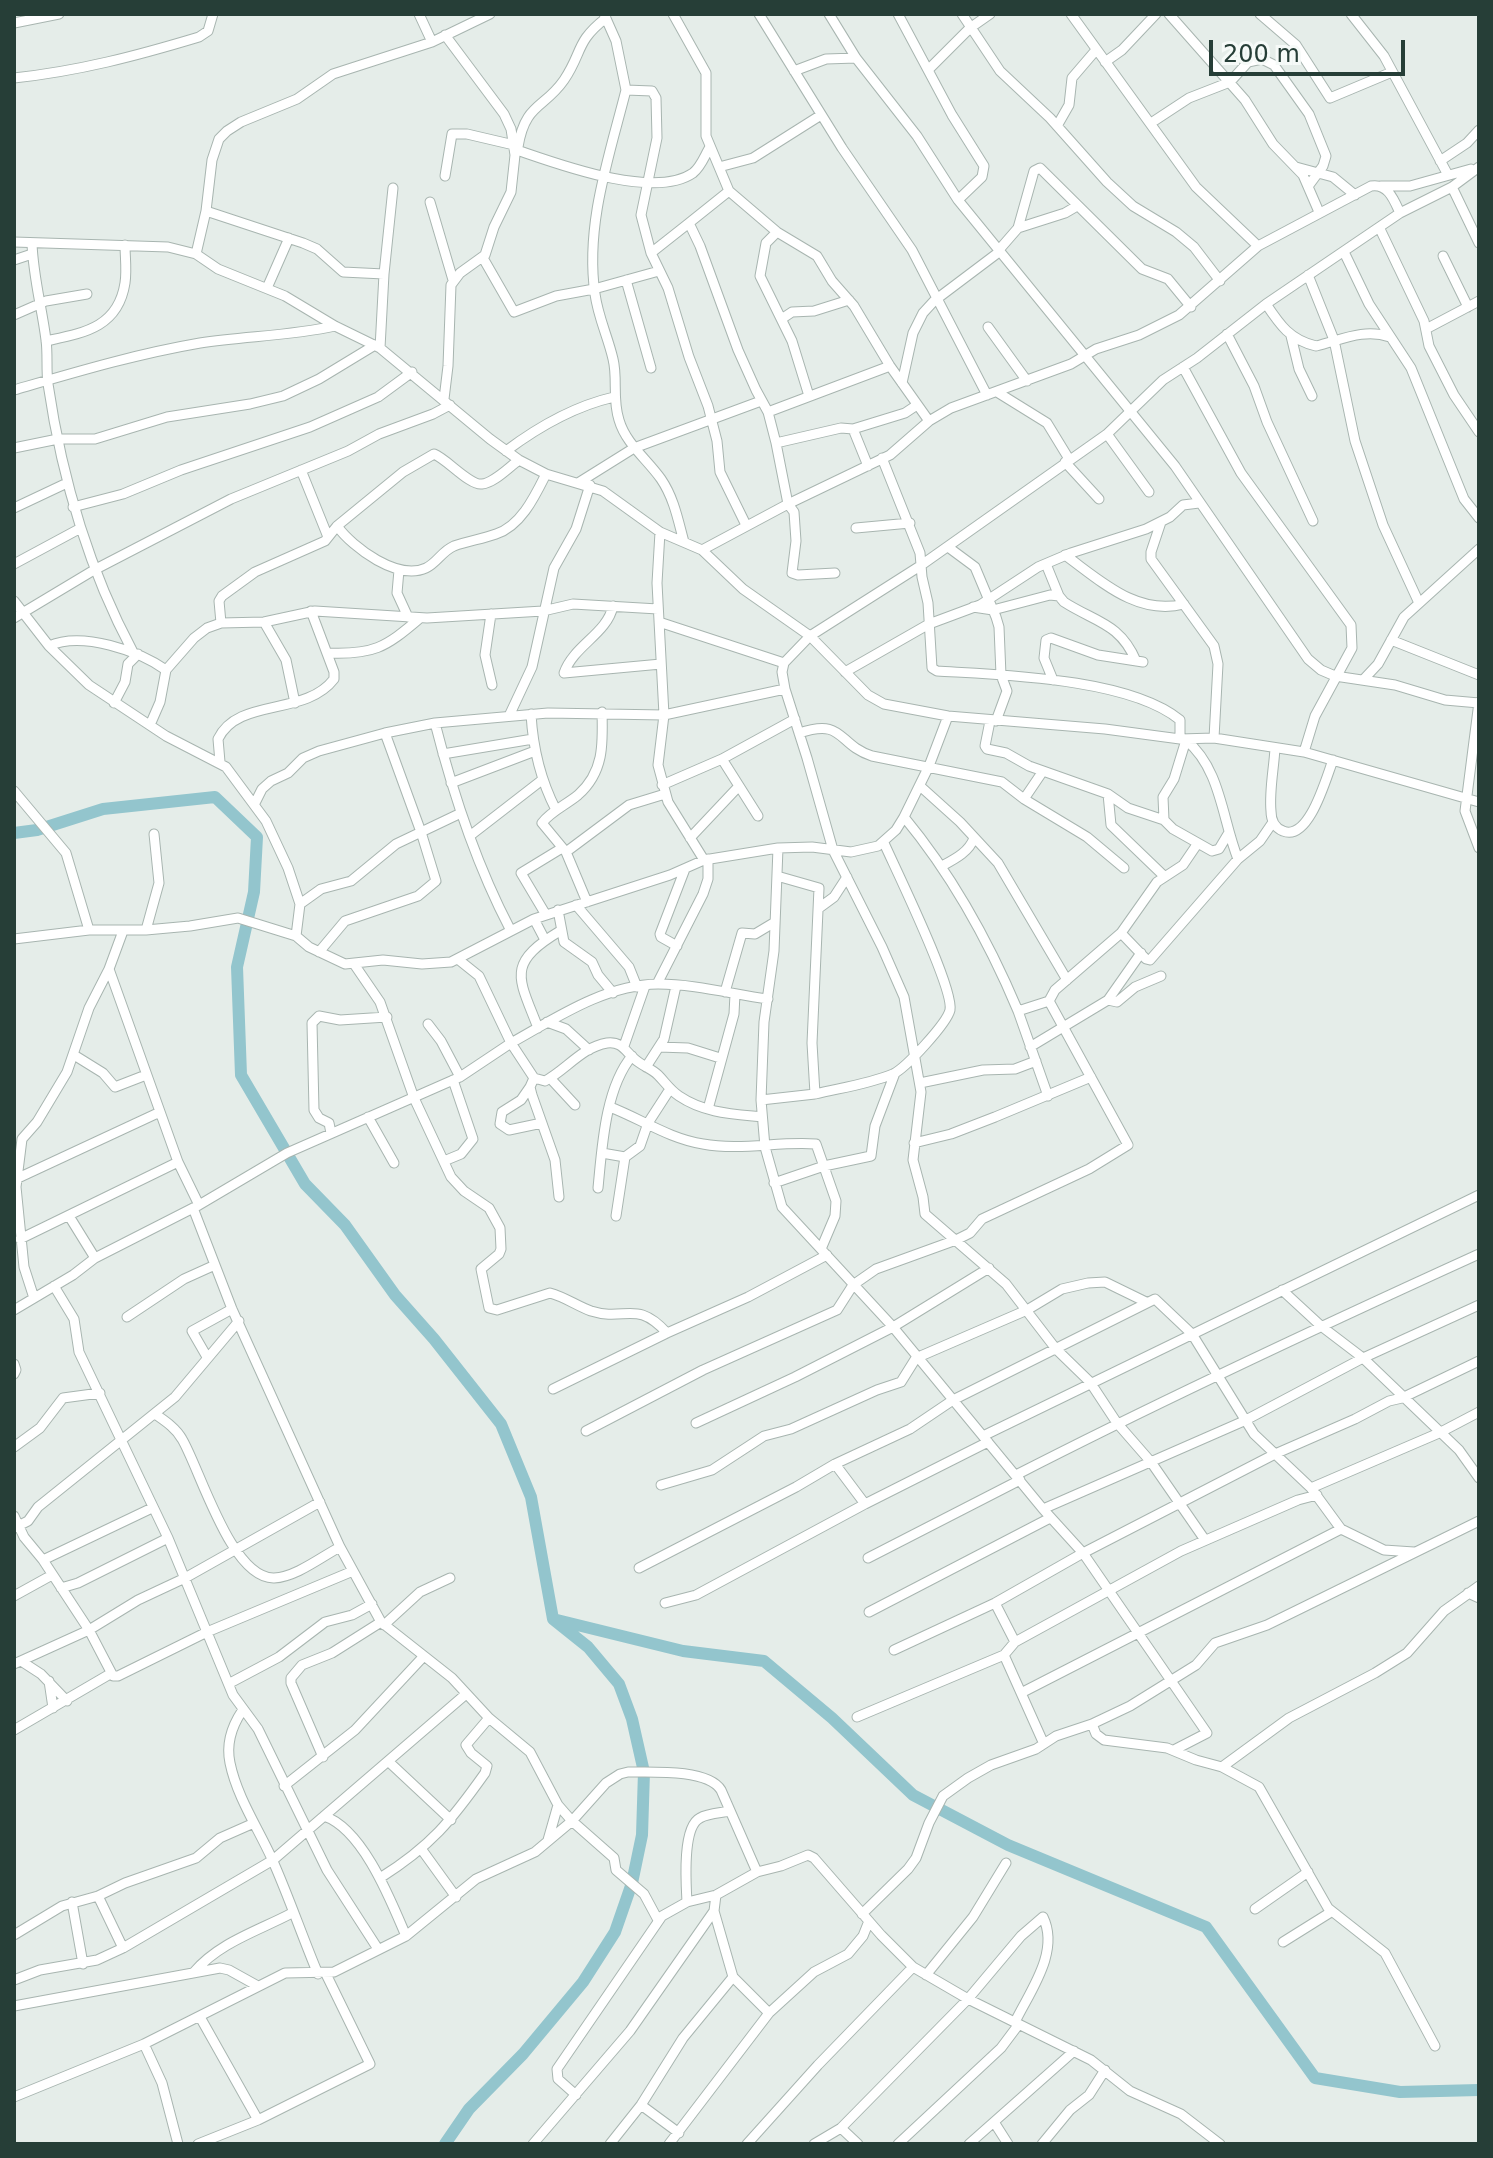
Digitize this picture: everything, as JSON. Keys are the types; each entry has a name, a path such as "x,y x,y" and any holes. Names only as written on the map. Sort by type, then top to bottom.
{"street":[{"path":"14,23 59,14"},
{"path":"14,78 121,61 199,37 208,31 213,14"},
{"path":"419,14 432,42"},
{"path":"196,254 206,211 212,160 219,139 227,131 297,99 333,74 432,42 490,14"},
{"path":"673,14 706,73 705,115 710,147 729,191 777,232 817,256 929,421"},
{"path":"759,14 821,115 912,250 992,394 1044,420 1067,461 1099,499"},
{"path":"829,14 856,58 901,113 958,200 1175,466 1308,659 1335,676 1395,685 1445,700 1479,702 1465,811 1479,848"},
{"path":"898,14 952,115 984,166 982,177 958,200"},
{"path":"962,14 1000,71 1057,126 1107,182 1133,206 1176,232 1194,247 1220,281"},
{"path":"928,70 970,28 990,14"},
{"path":"1071,14 1196,187 1258,246"},
{"path":"1105,62 1122,50 1156,14"},
{"path":"1169,14 1245,100 1273,144 1296,167 1309,185 1319,212"},
{"path":"1260,14 1296,45 1330,98 1392,72"},
{"path":"1351,14 1384,56 1448,175"},
{"path":"453,280 483,258 511,192 515,150 526,119 562,84 581,41 605,16 616,41 626,90 593,231 594,289 598,315 613,359 618,419 634,448 670,495 684,542"},
{"path":"445,35 504,114 515,150"},
{"path":"1057,126 1069,105 1072,78 1096,50"},
{"path":"794,71 826,59 856,58"},
{"path":"1151,123 1189,98 1230,82 1248,62 1255,59 1274,65 1309,114 1326,156 1323,166 1309,185"},
{"path":"626,90 652,91 656,98 657,138 641,215 651,253 668,288 711,418 720,472 746,525"},
{"path":"719,167 753,158 821,115"},
{"path":"1440,161 1467,143 1479,130"},
{"path":"445,176 452,134 467,134 604,176 646,183 689,175 710,147"},
{"path":"1296,167 1333,177 1355,195"},
{"path":"702,550 897,450 929,421 951,408 1027,381 1109,344 1139,335 1179,315 1258,246 1371,186 1410,186 1478,168"},
{"path":"1205,1540 1090,1382 1056,1349 1027,1310 989,1268 925,1214 913,1160 920,1083 899,984 833,850 782,672 784,663 810,636 1024,495 1107,434 1163,380 1266,304 1400,213 1452,187 1478,168"},
{"path":"902,383 917,322 928,306 998,251 1018,228 1037,169 1044,170 1142,269 1168,279 1191,307"},
{"path":"1381,186 1400,213"},
{"path":"1452,187 1479,243"},
{"path":"378,347 393,188"},
{"path":"651,253 729,191"},
{"path":"430,202 453,280 447,402"},
{"path":"1018,228 1077,206"},
{"path":"206,211 317,249 343,272 384,274"},
{"path":"689,223 718,299 768,412 788,504 794,512 796,541 792,573 835,573"},
{"path":"1380,229 1404,273 1426,329 1427,342 1454,395 1479,432"},
{"path":"777,232 766,243 760,276 783,318 809,396"},
{"path":"267,288 289,238"},
{"path":"14,242 168,247 196,254 218,269 267,288 378,347 519,460 546,474 590,485 627,506 660,532 702,550 743,589 810,636 876,701 948,716 1105,729 1183,740 1214,738 1304,752 1479,802"},
{"path":"32,243 46,341 48,380 73,507 94,570 136,653"},
{"path":"46,341 92,330 110,317 125,285 125,245"},
{"path":"1344,252 1369,304 1411,368 1464,499 1479,518"},
{"path":"14,260 32,254"},
{"path":"1443,256 1468,307"},
{"path":"483,258 514,312 534,302 659,271"},
{"path":"1308,275 1334,340 1355,441 1389,542 1419,603"},
{"path":"626,280 651,368"},
{"path":"14,315 39,305 87,294"},
{"path":"783,318 792,312 814,311 849,300"},
{"path":"1426,329 1479,301"},
{"path":"1266,304 1291,336 1316,346 1365,333 1391,337"},
{"path":"14,390 130,356 202,343 335,326"},
{"path":"988,327 1027,381"},
{"path":"1227,334 1254,386 1267,422 1313,521"},
{"path":"1291,336 1299,369 1312,396"},
{"path":"14,448 58,439 95,439 167,417 283,396 378,347"},
{"path":"768,412 890,366"},
{"path":"1183,367 1241,473 1351,625 1352,648 1315,716 1304,752"},
{"path":"73,507 123,494 181,470 310,427 378,397 412,372"},
{"path":"506,451 538,429 591,404 614,397"},
{"path":"1122,401 1139,400"},
{"path":"578,483 634,448 761,401"},
{"path":"18,616 94,570 231,499 423,418 447,402"},
{"path":"776,443 841,428 853,429 905,413 917,405"},
{"path":"853,429 868,466"},
{"path":"1107,434 1149,492"},
{"path":"221,623 219,601 222,596 255,572 328,537 337,526 403,472 434,454 479,485 519,460"},
{"path":"882,458 920,553 928,603 930,664 937,671 1053,680 1126,694 1161,707 1180,720 1183,740 1174,779 1163,797 1164,820"},
{"path":"301,470 328,537"},
{"path":"337,526 368,554 399,570 423,569 453,546 504,531 528,506 546,474"},
{"path":"14,508 67,483"},
{"path":"509,716 529,678 554,568 576,529 590,485"},
{"path":"845,672 929,624 988,600 1031,571 1065,555 1114,541 1161,522 1183,505 1199,503"},
{"path":"1161,522 1151,559 1214,646 1218,664 1214,738"},
{"path":"856,528 910,523"},
{"path":"14,564 79,529"},
{"path":"657,984 708,879 706,859 690,838 664,789 658,765 664,715 658,609 660,532"},
{"path":"948,547 975,567 999,627 1001,675 1007,691 985,748 1006,753 1043,771 1108,794 1128,808 1164,820 1173,829 1216,851 1228,834"},
{"path":"1363,680 1378,664 1404,617 1479,549"},
{"path":"1065,555 1133,601 1163,608 1184,604"},
{"path":"1046,564 1059,596 1075,609 1114,629 1126,640 1139,661 1098,655 1051,638 1046,640 1043,653 1053,680"},
{"path":"399,570 397,593 408,617"},
{"path":"973,607 993,610 1050,595 1059,596"},
{"path":"14,601 18,616 89,685 184,747 220,762 255,803 277,845 300,904 296,936"},
{"path":"150,725 160,702 166,670 194,638 207,628 221,623 264,622 311,611 420,618 543,611 573,604 658,609"},
{"path":"613,606 605,625 588,638 564,673 661,664"},
{"path":"220,762 218,739 227,726 261,710 317,696 334,679 311,611"},
{"path":"491,614 485,655 492,685"},
{"path":"327,653 370,652 388,643 420,618"},
{"path":"264,622 286,660 295,703"},
{"path":"659,622 784,663"},
{"path":"104,644 125,636"},
{"path":"49,646 65,640 104,644 136,653 166,670"},
{"path":"1391,640 1479,675"},
{"path":"114,703 125,682 128,664 136,653"},
{"path":"255,803 262,789 288,773 303,758 385,733 435,723 531,714 602,712 664,715 785,689"},
{"path":"587,902 564,850 542,823 579,794 599,766 603,746 602,712"},
{"path":"531,714 542,780 556,810"},
{"path":"14,939 89,930 146,930 238,918 296,936 319,952 345,964 383,960 422,964 459,960 510,929 534,919 685,869 706,859 778,848 851,852 884,843 904,817 920,786 948,716"},
{"path":"546,915 521,873 564,850 629,805 795,719"},
{"path":"435,723 451,783 485,880 510,929"},
{"path":"799,733 823,726 836,731 862,752 1002,782 1087,837 1124,868"},
{"path":"319,952 345,921 418,896 433,885 436,878 385,733"},
{"path":"443,754 533,739"},
{"path":"1183,740 1204,758 1211,771 1238,859"},
{"path":"1275,748 1270,811 1279,830 1291,833 1297,831 1313,812 1333,760"},
{"path":"451,783 535,751"},
{"path":"722,759 758,816"},
{"path":"1024,799 1043,771"},
{"path":"471,835 542,780"},
{"path":"690,838 739,786"},
{"path":"920,786 942,804 974,843 998,863 1067,980"},
{"path":"14,791 66,853 89,930"},
{"path":"1108,794 1111,825 1164,876"},
{"path":"300,904 321,889 351,881 396,844 461,813"},
{"path":"904,817 942,866 999,970 1018,1011 1048,1096"},
{"path":"1121,933 1150,960 1238,859 1260,841 1273,822"},
{"path":"146,930 159,883 154,834"},
{"path":"761,1100 815,1094 895,1073 915,1057 948,1014 950,1002 925,934 884,843"},
{"path":"942,866 974,843"},
{"path":"1018,1011 1049,1001 1055,990 1121,933 1164,876 1183,865 1198,843"},
{"path":"778,848 775,922 761,1061 761,1100 765,1147 782,1207 893,1327 1050,1518 1083,1553 1207,1733 1174,1750"},
{"path":"677,946 660,934 685,869"},
{"path":"777,876 818,886 812,1043 815,1094"},
{"path":"819,908 834,897 847,877"},
{"path":"576,905 629,967 641,986 624,1046"},
{"path":"558,910 560,931 567,945 592,962 613,993"},
{"path":"534,919 545,940"},
{"path":"708,1109 734,1014 730,993 742,933 755,934 775,922"},
{"path":"34,1298 24,1267 20,1239 15,1185 18,1142 49,1103 74,1055 89,1008 109,969 123,931"},
{"path":"538,1028 519,976 529,954 560,931"},
{"path":"1030,1047 1108,1000 1141,953"},
{"path":"459,960 479,976 532,1082 555,1160 559,1197"},
{"path":"354,964 387,1017 414,1098 444,1161 457,1184 489,1208 501,1234 499,1254 481,1269 489,1308 497,1310 550,1293 596,1312 645,1314 667,1333"},
{"path":"109,969 232,1309 340,1547 372,1604 383,1623 452,1678 489,1718 530,1752 558,1805 612,1855 616,1870 640,1890 658,1920"},
{"path":"1108,1000 1117,1002 1135,987 1161,976"},
{"path":"14,1310 95,1258 196,1206 287,1153 456,1078 576,1007 613,993 657,984 768,999"},
{"path":"646,1067 668,1028 676,986"},
{"path":"586,1431 703,1370 837,1310 853,1285 876,1269 956,1240 970,1233 982,1219 1068,1180 1126,1148 1127,1142 1049,1001"},
{"path":"331,1133 329,1123 319,1118 314,1110 312,1023 319,1016 340,1020 387,1017"},
{"path":"533,1016 566,1029 589,1050"},
{"path":"428,1024 441,1041 456,1078 473,1139 461,1154 444,1161"},
{"path":"532,1082 545,1081 589,1050 604,1044 624,1046 670,1089 693,1104 762,1117"},
{"path":"659,1047 688,1048 720,1058"},
{"path":"74,1055 103,1073 115,1087 146,1075"},
{"path":"598,1188 610,1107 619,1077 632,1056"},
{"path":"920,1083 988,1069 1015,1069 1036,1061"},
{"path":"774,1183 824,1166 871,1156 875,1126 895,1073"},
{"path":"914,1143 951,1134 1091,1077"},
{"path":"550,1078 575,1105"},
{"path":"532,1082 521,1100 502,1112 500,1124 509,1130 542,1123"},
{"path":"616,1216 625,1157 640,1146 648,1123 670,1089"},
{"path":"553,1389 748,1297 824,1252 836,1211 835,1196 816,1144 765,1147 706,1145 672,1135 610,1107"},
{"path":"15,1185 160,1112"},
{"path":"368,1117 394,1163"},
{"path":"602,1153 625,1157"},
{"path":"20,1239 178,1162"},
{"path":"665,1603 696,1595 1090,1382 1479,1195"},
{"path":"69,1216 95,1258"},
{"path":"868,1558 1117,1423 1479,1254"},
{"path":"127,1317 184,1279 215,1265"},
{"path":"696,1423 893,1327 989,1268"},
{"path":"661,1485 712,1470 764,1436 791,1429 901,1382 916,1358 1027,1310 1062,1289 1088,1283 1110,1283 1146,1302"},
{"path":"54,1286 74,1319 79,1352 168,1538 242,1711 258,1729 327,1870 378,1949"},
{"path":"1282,1290 1321,1326 1363,1358 1478,1472"},
{"path":"639,1568 835,1464 910,1429 953,1400 1146,1302 1157,1300 1192,1334 1244,1421 1314,1492 1341,1529 1384,1550 1414,1552"},
{"path":"1043,1509 1244,1421 1363,1358 1479,1305"},
{"path":"207,1357 192,1331 232,1309"},
{"path":"110,1674 89,1630 15,1523 28,1521 38,1507 175,1397 239,1321"},
{"path":"894,1650 995,1603 1083,1553 1275,1454 1479,1361"},
{"path":"14,1364 14,1374"},
{"path":"14,1447 40,1428 63,1398 100,1393"},
{"path":"857,1717 1004,1655 1015,1642 1205,1540 1298,1500 1479,1412"},
{"path":"155,1414 182,1439 211,1507 237,1550 256,1573 274,1578 307,1566 340,1547"},
{"path":"835,1464 865,1504"},
{"path":"18,1662 89,1630 138,1600 237,1550 320,1502"},
{"path":"43,1560 152,1508"},
{"path":"869,1612 1050,1518"},
{"path":"669,2144 769,2013 814,1972 848,1954 863,1936 865,1917 916,1858 929,1823 946,1792 981,1770 1130,1706 1196,1665 1215,1643 1267,1625 1479,1521"},
{"path":"1021,1693 1341,1529"},
{"path":"61,1588 78,1583 168,1538"},
{"path":"14,1730 110,1674 118,1676 207,1632 353,1571"},
{"path":"14,1596 52,1575"},
{"path":"323,1757 291,1678 302,1665 332,1653 383,1623 424,1590 450,1578"},
{"path":"1222,1767 1289,1718 1407,1653 1444,1611 1479,1586"},
{"path":"1468,1593 1479,1598"},
{"path":"995,1603 1015,1642"},
{"path":"230,1683 279,1657 325,1622 352,1615 372,1604"},
{"path":"1004,1655 1043,1742"},
{"path":"284,1786 355,1730 423,1657"},
{"path":"18,1662 49,1681 67,1701"},
{"path":"49,1681 53,1708"},
{"path":"14,1980 40,1970 83,1964 123,1948 273,1860 466,1694"},
{"path":"198,2144 258,2120 370,2064 292,1913 273,1860 239,1792 229,1761 231,1730 242,1711"},
{"path":"380,1878 422,1850 451,1820 487,1768 466,1745 489,1718"},
{"path":"1092,1724 1096,1734 1104,1740 1174,1750 1252,1781 1266,1795 1331,1912 1385,1953 1435,2046"},
{"path":"389,1762 451,1820"},
{"path":"14,2097 144,2044 285,1973 334,1972 406,1936 476,1879 524,1858 548,1841 572,1821 606,1783 620,1774 628,1772 709,1779 718,1785 757,1872"},
{"path":"548,1841 558,1805"},
{"path":"687,1902 687,1850 692,1825 701,1817 730,1811"},
{"path":"299,1817 322,1818 343,1827 380,1878 406,1936"},
{"path":"14,1935 72,1902 98,1896 196,1858 220,1838 254,1823"},
{"path":"422,1850 456,1897"},
{"path":"576,2095 558,2079 557,2069 658,1920 687,1902 716,1895 757,1872 808,1855 913,1967 968,1999 1074,2051 1105,2070 1130,2091 1181,2114 1220,2144"},
{"path":"926,1975 973,1917 1006,1863"},
{"path":"1255,1909 1308,1872"},
{"path":"716,1895 714,1911 733,1977 769,2013"},
{"path":"98,1896 123,1948"},
{"path":"72,1902 83,1964"},
{"path":"533,2144 630,2031 714,1911"},
{"path":"1283,1942 1331,1912"},
{"path":"194,1972 222,1946 292,1913"},
{"path":"814,2144 841,2128 968,1999 1021,1936 1043,1917 1048,1937 1047,1954 1017,2023 1001,2048 898,2144"},
{"path":"747,2144 913,1967"},
{"path":"14,2006 220,1968 256,1985"},
{"path":"610,2144 641,2105 683,2038 733,1977"},
{"path":"241,1994 242,1979"},
{"path":"200,2017 258,2120"},
{"path":"144,2044 162,2083 178,2144"},
{"path":"969,2144 1074,2051"},
{"path":"1042,2144 1070,2110 1089,2095 1105,2070"},
{"path":"641,2105 679,2133"},
{"path":"994,2122 1008,2144"},
{"path":"841,2128 858,2144"}],"waterway":[{"path":"14,833 37,830 103,809 215,797 257,837 254,892 237,967 241,1075 305,1184 345,1225 395,1295 501,1424 531,1497 553,1619 588,1647 619,1684 632,1719 644,1772 642,1835 632,1883 615,1932 583,1982 523,2054 469,2109 445,2144"},
{"path":"557,1620 683,1651 764,1661 832,1718 913,1795 1008,1845 1206,1927 1315,2078 1400,2092 1479,2090"}]}
